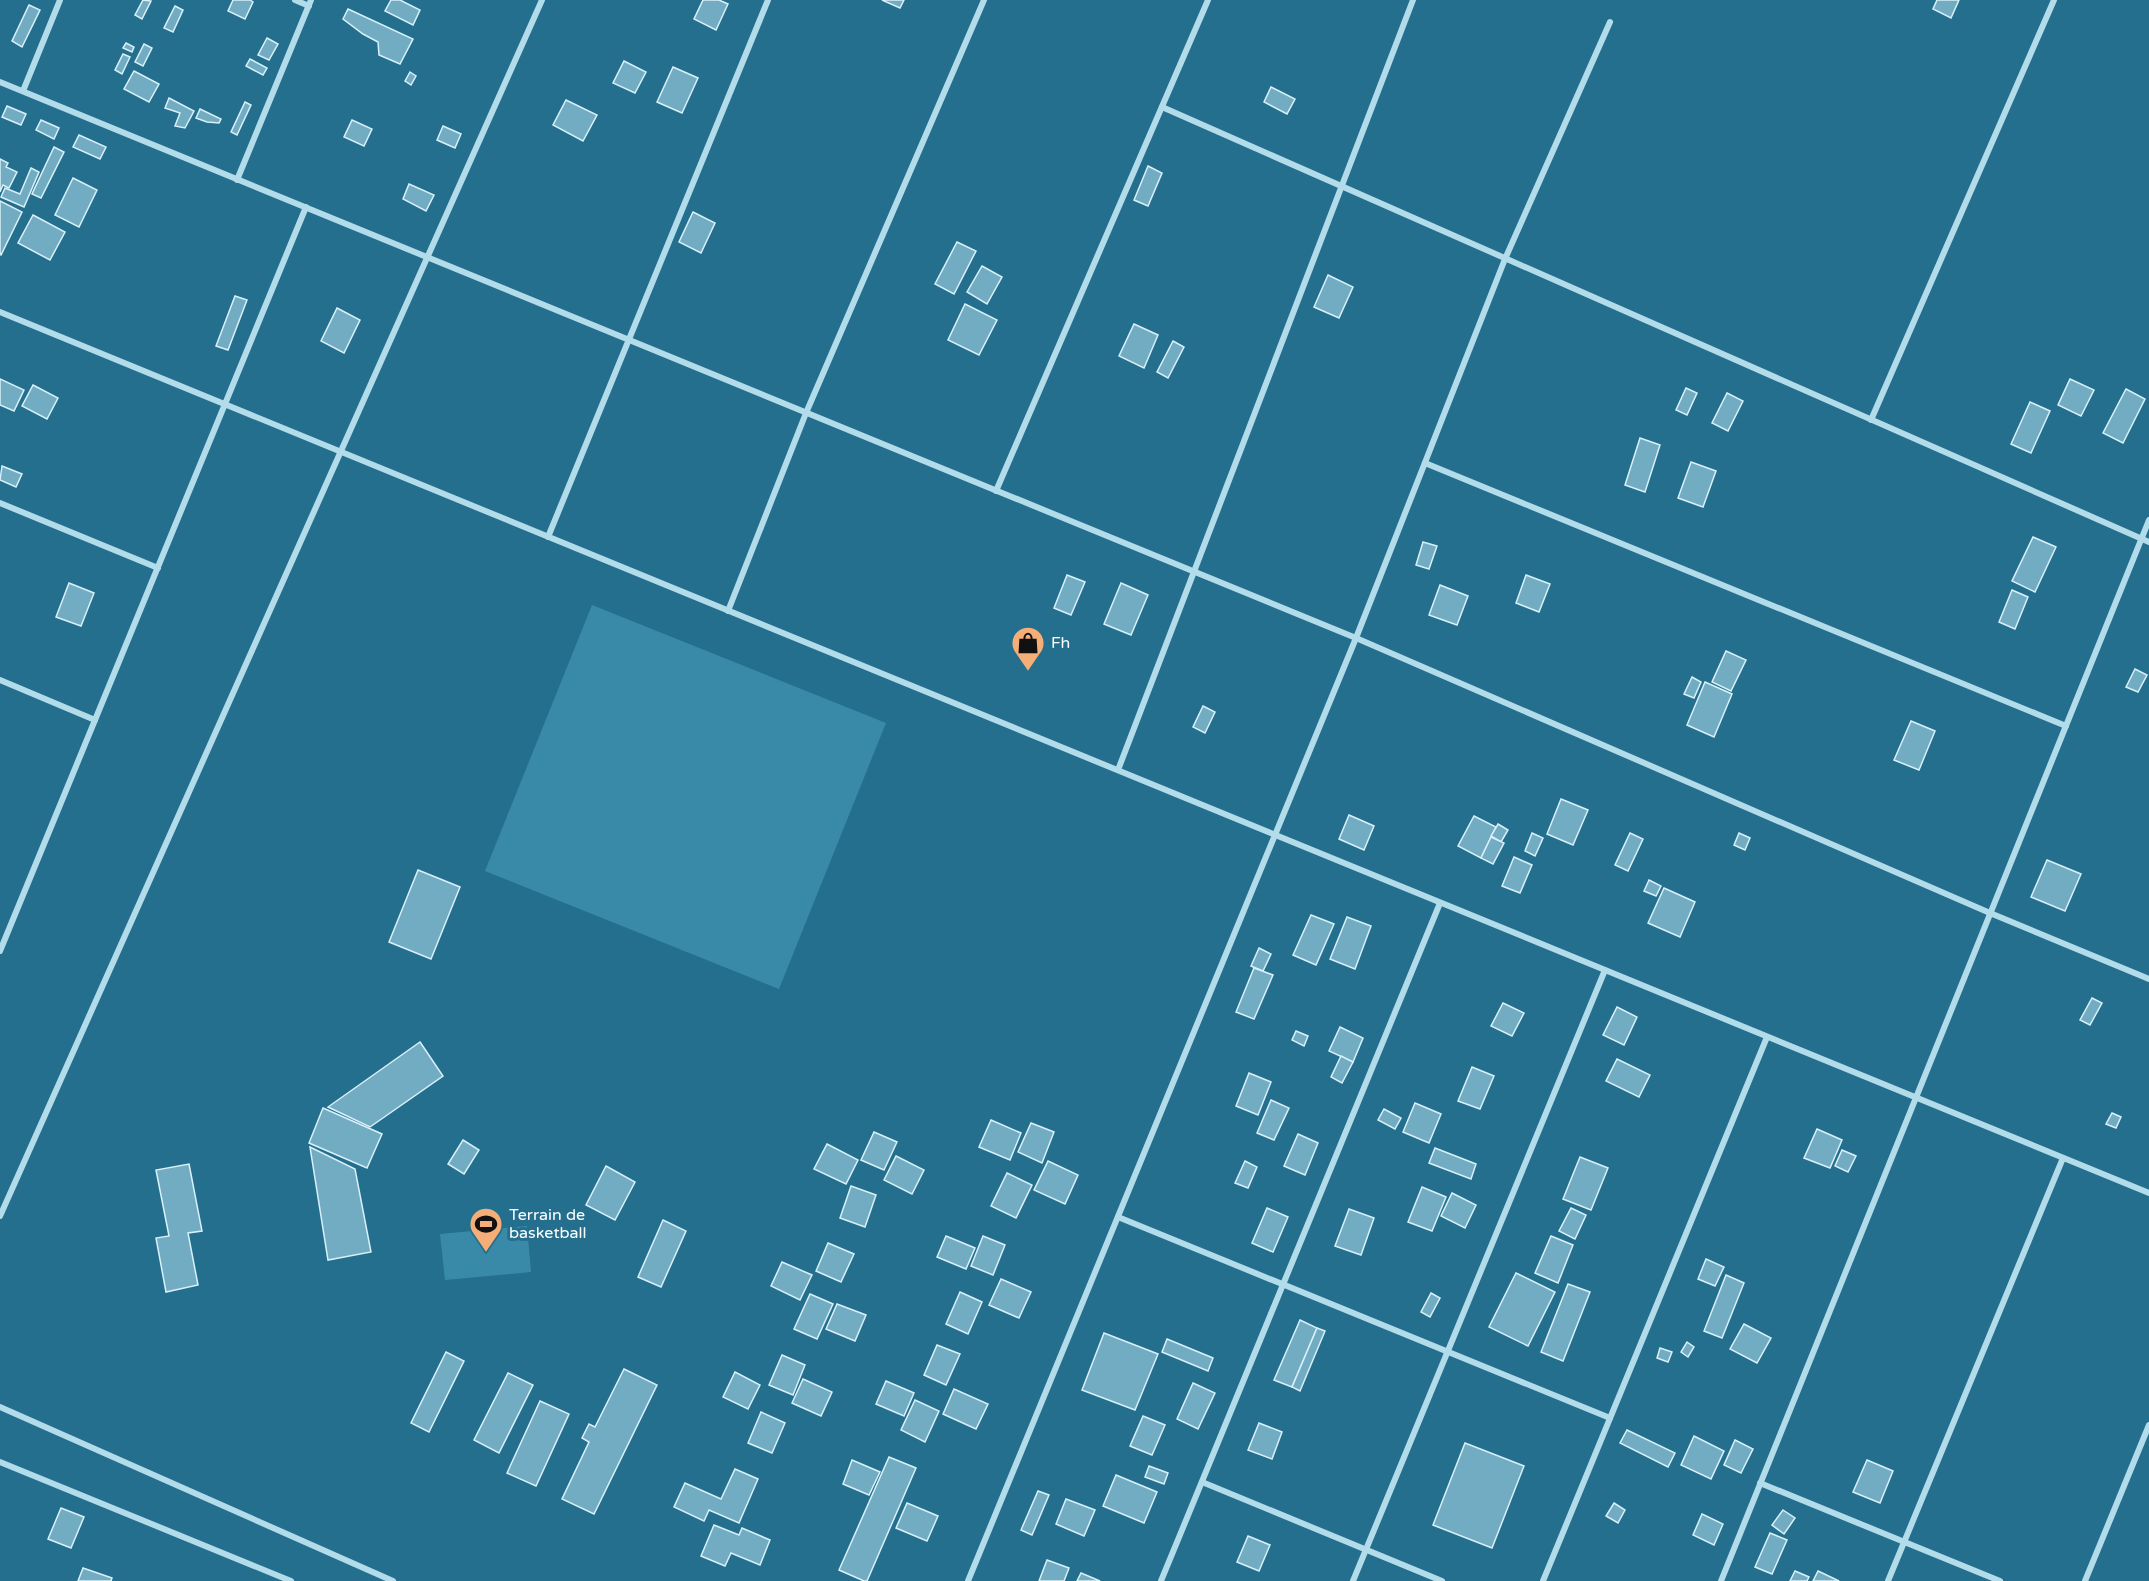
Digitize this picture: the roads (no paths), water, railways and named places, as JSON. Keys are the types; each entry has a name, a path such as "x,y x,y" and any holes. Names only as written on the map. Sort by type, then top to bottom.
{"street":[{"path":"23,91 60,0"},
{"path":"237,180 310,3 295,0"},
{"path":"0,1216 542,0"},
{"path":"548,537 768,0"},
{"path":"728,610 806,413 984,0"},
{"path":"996,491 1208,0"},
{"path":"1118,770 1413,0"},
{"path":"1871,420 2054,0"},
{"path":"968,1581 1356,638 1505,259 1610,22"},
{"path":"0,82 1356,638 1990,913 2149,979"},
{"path":"1162,107 2149,542"},
{"path":"0,951 306,207"},
{"path":"0,312 2149,1194"},
{"path":"1425,463 2066,726"},
{"path":"0,503 158,568"},
{"path":"1721,1581 2149,520"},
{"path":"0,681 95,720"},
{"path":"1161,1581 1440,903"},
{"path":"1353,1581 1605,970"},
{"path":"1543,1581 1767,1037"},
{"path":"1888,1581 2062,1158"},
{"path":"1118,1217 1610,1418"},
{"path":"0,1407 393,1581"},
{"path":"2085,1581 2149,1425"},
{"path":"0,1462 291,1581"},
{"path":"1202,1482 1442,1581"},
{"path":"1760,1483 2000,1581"}],"place":[{"name":"Fh","path":"1028,672"},
{"name":"Terrain de basketball","path":"486,1253"}]}
